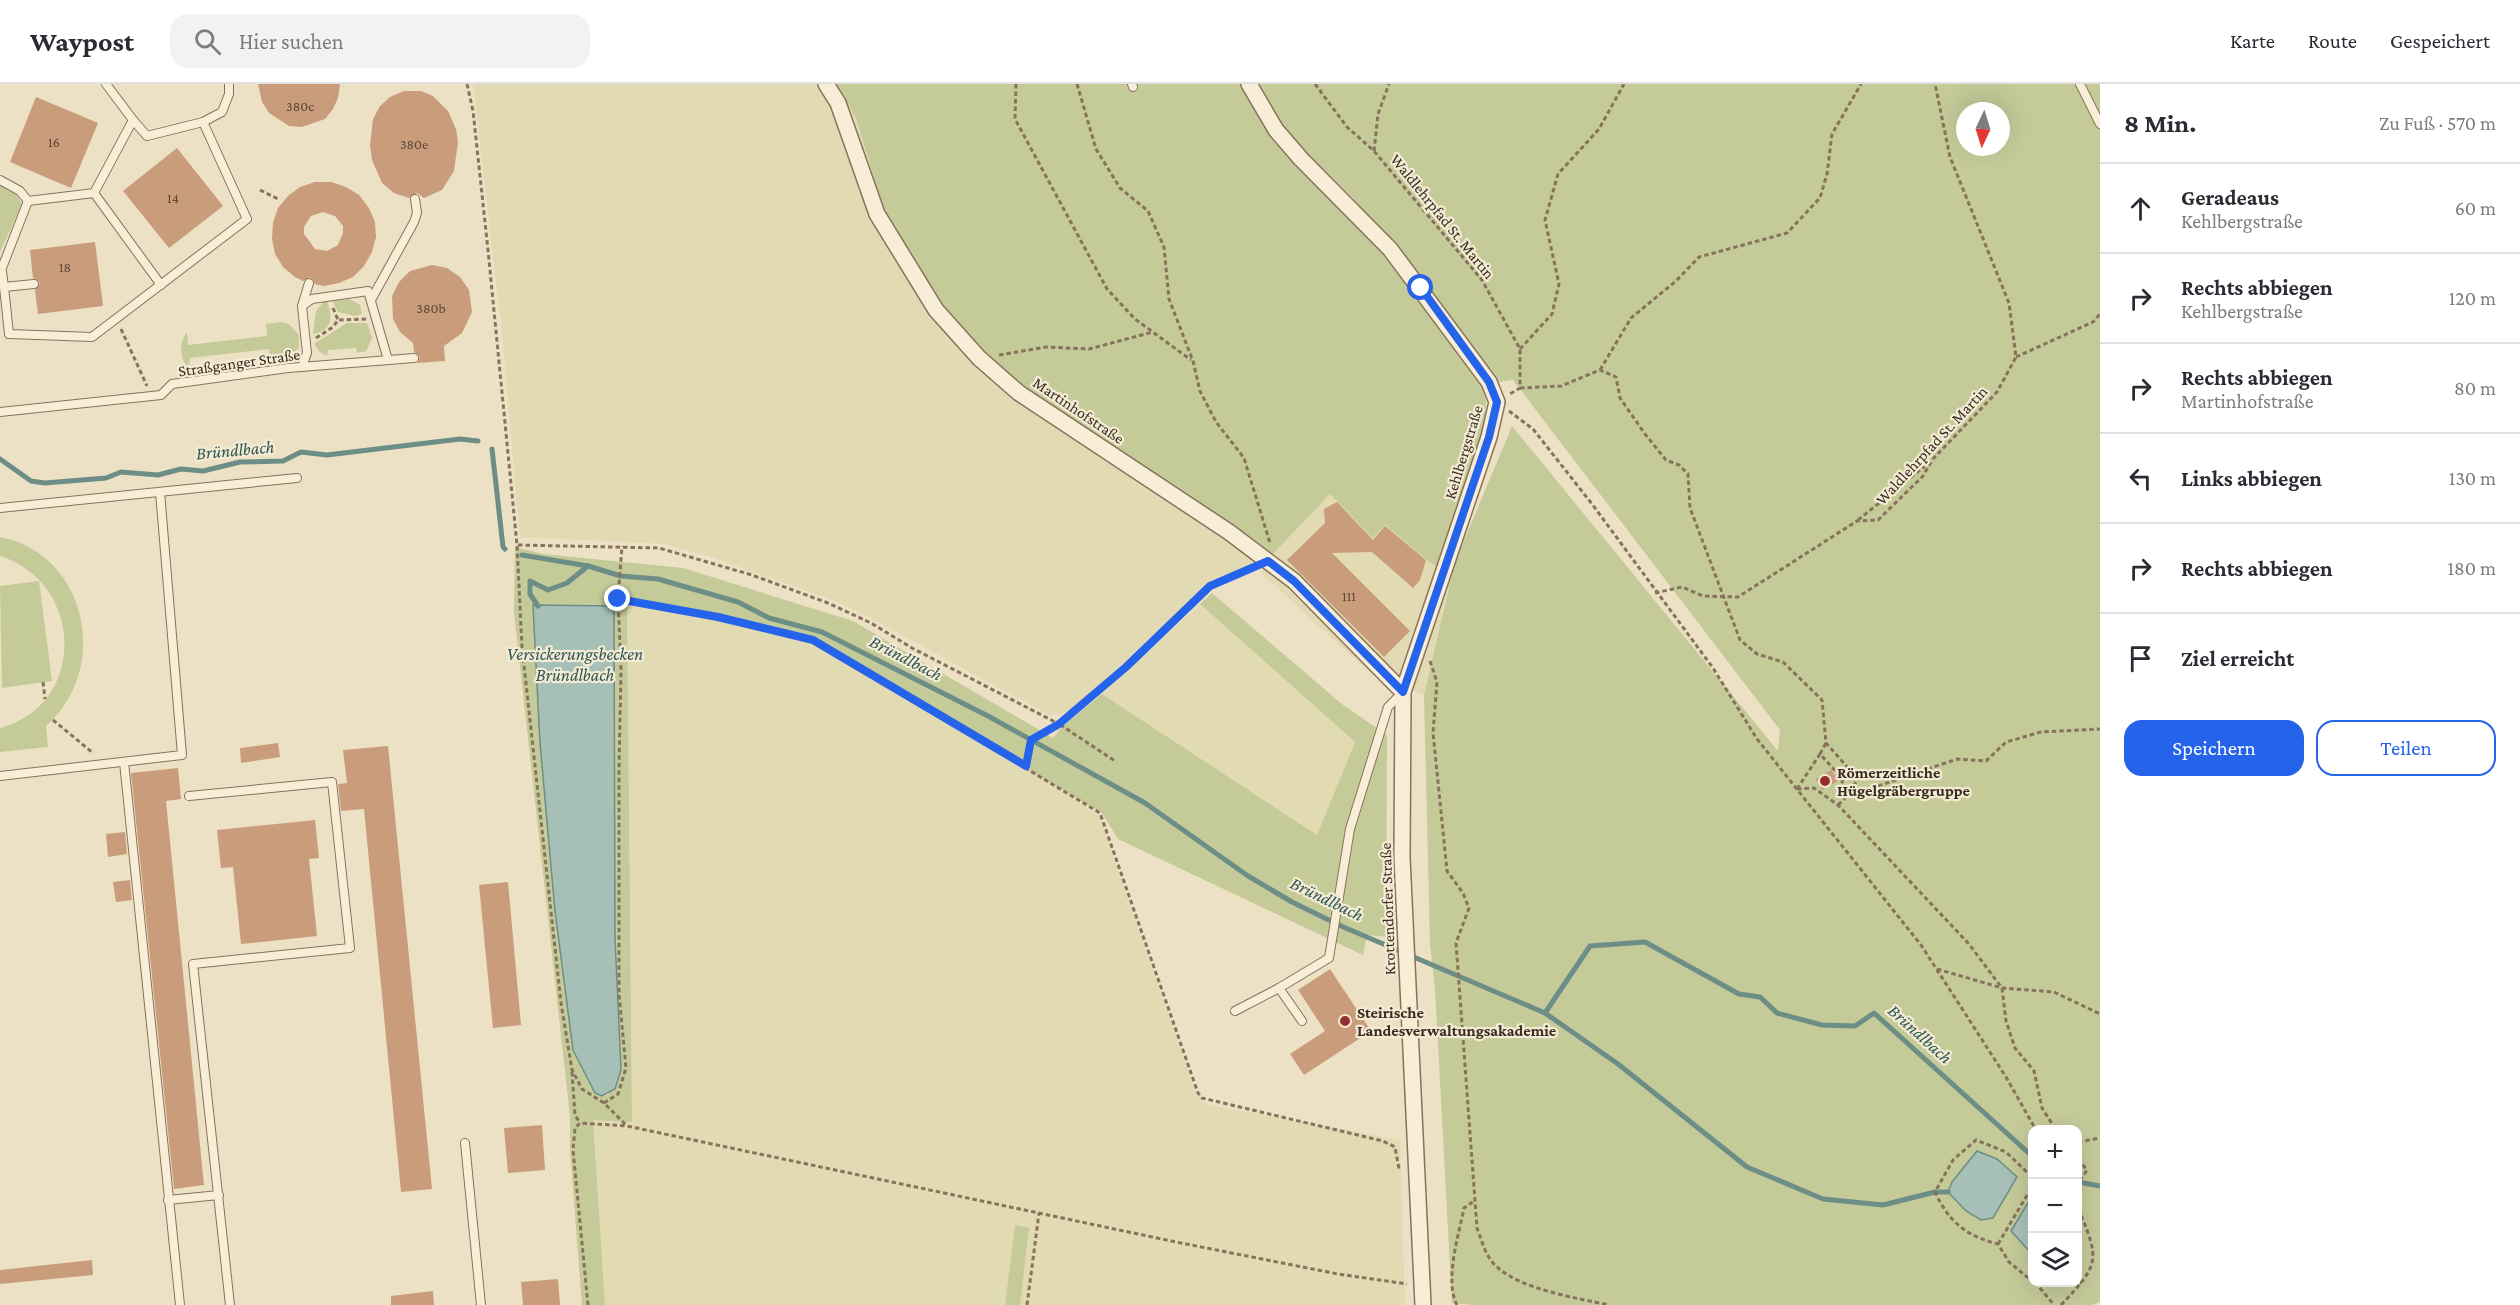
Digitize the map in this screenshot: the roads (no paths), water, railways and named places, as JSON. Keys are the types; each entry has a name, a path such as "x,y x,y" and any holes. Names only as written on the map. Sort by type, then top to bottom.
{"street":[{"name":"Martinhofstraße","path":"826,84 838,103 877,214 936,310 979,358 1019,393 1229,532 1294,581 1403,692"},
{"name":"Kehlbergstraße","path":"1249,84 1276,130 1301,159 1390,249 1421,288 1489,382 1497,402 1489,437 1403,692"},
{"name":"Krottendorfer Straße","path":"1403,692 1402,837 1423,1305"}],"lane":[{"path":"106,84 147,136 203,122 222,112 230,94 229,84"},
{"path":"2080,84 2100,124"},
{"path":"94,193 133,120"},
{"path":"28,201 5,254 1,272 9,334 92,337 247,219 203,122"},
{"path":"0,180 20,191 28,201"},
{"path":"28,201 94,193"},
{"path":"94,193 161,285"},
{"path":"371,300 414,222 417,213 415,199"},
{"path":"302,367 307,353 302,306 309,283"},
{"path":"4,287 34,284"},
{"path":"302,306 312,298 368,291 388,360"},
{"name":"Straßganger Straße","path":"0,412 161,395 172,384 302,367 414,358"},
{"path":"0,508 297,478"},
{"path":"0,776 182,755 160,492"},
{"path":"1234,1011 1279,988 1329,958 1334,916 1350,829 1388,707 1403,692"},
{"path":"124,762 180,1305"},
{"path":"189,796 332,782 350,948 193,964 230,1305"},
{"path":"1279,988 1302,1021"},
{"path":"465,1143 481,1305"},
{"path":"168,1200 219,1195"}],"water":[{"name":"Versickerungsbecken Bründlbach","path":"533,605 614,606 615,938 621,1070 615,1089 602,1096 595,1093 573,1050 555,911 540,743"},
{"path":"1977,1151 1997,1159 2017,1177 1993,1218 1981,1220 1966,1211 1948,1192 1952,1182"},
{"path":"2028,1203 2028,1250 2011,1231"}],"waterway":[{"name":"Bründlbach","path":"0,459 31,481 45,483 106,478 121,472 158,475 181,469 203,471 240,462 283,461 301,452 327,455 460,439 478,441"},
{"name":"Bründlbach","path":"492,449 505,549"},
{"name":"Bründlbach","path":"522,555 588,566 621,576 658,579 738,602 769,618 822,632 988,716 1145,803 1248,876 1292,902 1341,926 1545,1013 1590,946 1645,942 1739,994 1760,997 1777,1013 1822,1025 1855,1026 1874,1013 2028,1152"},
{"path":"538,606 530,594 530,581 548,590 567,583 588,566"},
{"path":"1545,1013 1618,1064 1747,1167 1823,1199 1883,1205 1935,1192 1948,1192"},
{"name":"Bründlbach","path":"2082,1183 2100,1186"}],"place":[{"name":"Römerzeitliche Hügelgräbergruppe","path":"1825,781"},
{"name":"Steirische Landesverwaltungsakademie","path":"1345,1021"}]}
